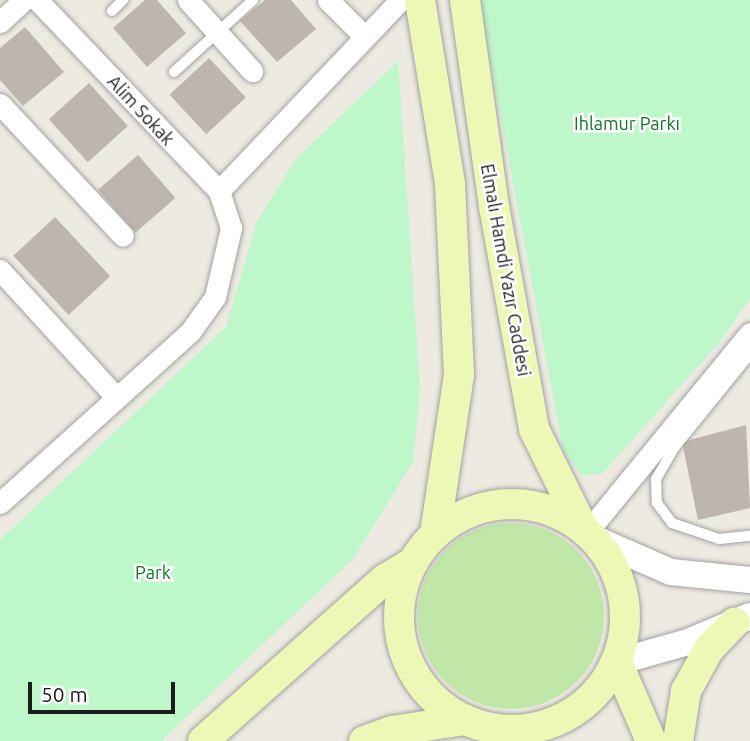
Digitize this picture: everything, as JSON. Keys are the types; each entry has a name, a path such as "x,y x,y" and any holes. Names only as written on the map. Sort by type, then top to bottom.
{"main road":[{"path":"420,0 450,184 459,375 445,492 435,534"},
{"name":"Elmalı Hamdi Yazır Caddesi","path":"465,0 494,206 534,429 588,533"},
{"path":"492,505 534,506 555,512 588,533 614,566 624,598 625,630 617,662 601,687 580,708 535,735 495,729 465,720 425,688 404,652 398,622 402,591 413,562 435,534 461,515 492,505"},
{"path":"203,741 385,579 413,562"},
{"path":"678,741 685,691 709,649 742,619"},
{"path":"617,662 651,741"},
{"path":"364,741 391,731 465,720"}],"street":[{"path":"0,22 24,0"},
{"name":"Alim Sokak","path":"37,0 219,191 231,228 215,298 190,332 115,396"},
{"path":"188,0 252,71"},
{"path":"328,0 365,37"},
{"path":"219,191 400,0"},
{"path":"0,104 123,236"},
{"path":"0,270 115,396 0,503"},
{"path":"750,332 588,533 671,572 750,580"},
{"path":"617,662 742,619"}],"lane":[{"path":"111,11 123,0"},
{"path":"174,72 253,0"},
{"path":"750,354 674,448 656,479 657,503 672,523 719,539 750,536"}],"green space":[{"name":"Ihlamur Parkı","path":"479,0 750,0 750,298 719,343 602,474 581,475 563,450"},
{"name":"Park","path":"398,61 420,391 413,462 353,559 161,741 0,741 0,540 226,327 257,221 296,159"},
{"path":"511,523 547,530 577,550 597,580 604,616 597,652 577,682 547,702 511,709 475,702 445,682 425,652 418,616 425,580 445,550 475,530"}],"building":[{"path":"145,0 157,0 186,33 147,67 113,28"},
{"path":"265,0 291,0 316,29 277,62 240,21"},
{"path":"25,27 64,72 23,106 0,80 0,48"},
{"path":"209,58 246,97 206,134 170,95"},
{"path":"89,83 128,126 88,162 49,119"},
{"path":"138,155 175,198 135,233 98,190"},
{"path":"55,217 110,276 69,315 13,256"},
{"path":"746,425 750,508 698,520 682,442"}]}
